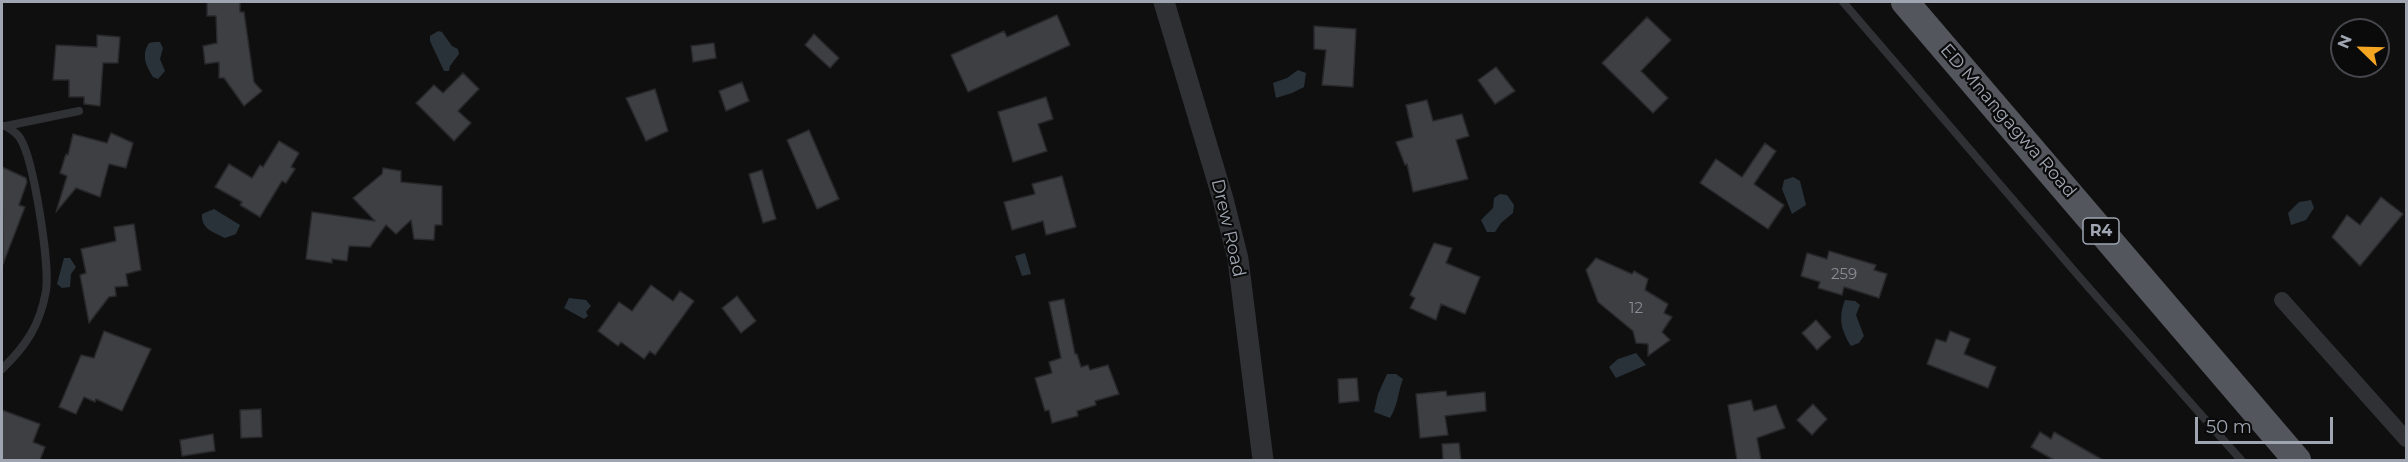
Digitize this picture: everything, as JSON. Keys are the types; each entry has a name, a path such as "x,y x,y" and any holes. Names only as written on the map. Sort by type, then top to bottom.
{"highway":[{"name":"ED Mnangagwa Road","path":"1905,2 2297,460"}],"street":[{"name":"Drew Road","path":"1164,2 1223,199 1238,259 1263,460"},
{"path":"2282,300 2406,439"}],"lane":[{"path":"1843,2 2082,280 2241,460"},
{"path":"4,126 79,111"},
{"path":"2,369 22,349 31,333 46,289 43,231 30,166 20,137 4,126"}],"shaded area":[{"path":"438,31 442,32 452,46 458,49 459,54 449,71 444,71 430,41 430,36"},
{"path":"160,42 163,48 160,59 165,71 158,79 150,73 145,56 149,43"},
{"path":"1298,70 1306,73 1304,87 1276,98 1273,83 1287,78"},
{"path":"1793,177 1800,181 1806,205 1792,214 1782,189 1784,180"},
{"path":"1500,194 1507,195 1514,205 1513,213 1501,223 1495,232 1487,232 1481,220 1493,208 1494,198"},
{"path":"2311,200 2314,208 2306,220 2291,225 2288,213 2299,202"},
{"path":"214,209 240,225 236,234 225,238 206,227 202,214"},
{"path":"1025,253 1031,274 1022,276 1015,256"},
{"path":"64,258 70,258 76,267 71,274 70,287 62,288 57,284"},
{"path":"569,298 586,300 591,306 586,312 588,316 584,319 564,308"},
{"path":"1845,300 1855,301 1860,305 1856,315 1864,336 1859,343 1851,346 1842,324"},
{"path":"1636,353 1646,365 1616,378 1609,367 1618,359"},
{"path":"1387,374 1396,374 1403,379 1390,418 1374,412 1378,394"}],"building":[{"path":"207,2 240,2 240,12 244,12 254,82 262,91 244,106 224,78 219,78 219,62 205,64 203,46 217,43 216,16 207,16"},
{"path":"1057,15 1070,45 968,92 951,55 1004,31 1007,37"},
{"path":"1647,17 1671,40 1641,71 1668,98 1653,113 1602,63"},
{"path":"1314,26 1356,29 1353,87 1322,85 1326,50 1314,49"},
{"path":"814,34 839,58 830,68 805,45"},
{"path":"97,35 120,37 118,63 103,63 100,106 84,104 84,97 69,97 69,80 53,80 56,45 97,47"},
{"path":"714,43 716,58 693,62 691,46"},
{"path":"1496,67 1515,91 1495,104 1478,80"},
{"path":"463,73 479,89 458,111 471,123 454,141 416,103 434,85 443,93"},
{"path":"742,82 749,101 726,111 719,91"},
{"path":"655,89 668,131 646,141 626,98"},
{"path":"1046,97 1053,119 1038,124 1047,151 1013,162 998,112"},
{"path":"1427,100 1433,121 1462,114 1469,136 1456,140 1468,179 1413,192 1407,164 1405,165 1396,142 1413,137 1406,105"},
{"path":"809,130 839,199 817,209 787,140"},
{"path":"111,133 133,143 126,168 109,164 100,197 76,188 56,212 67,176 60,173 66,154 68,155 73,134 107,143"},
{"path":"279,141 299,153 291,167 295,169 286,183 282,181 260,217 240,205 242,202 215,187 229,164 252,178 260,165 263,167"},
{"path":"1765,143 1776,151 1754,184 1784,205 1768,229 1700,183 1716,159 1742,177"},
{"path":"2,167 26,178 27,182 19,205 25,207 3,264"},
{"path":"383,168 401,171 401,182 442,186 442,225 435,225 434,240 414,239 411,220 396,234 386,225 370,247 349,246 347,261 332,259 332,263 306,259 312,212 375,221 353,198 382,174"},
{"path":"762,170 776,219 763,223 749,174"},
{"path":"1062,176 1076,227 1046,235 1043,221 1012,230 1004,202 1035,194 1032,184"},
{"path":"2381,197 2403,214 2360,266 2332,237 2347,215 2360,225"},
{"path":"134,224 141,270 126,274 128,286 115,287 116,296 109,297 89,323 80,275 86,273 81,249 116,241 114,227"},
{"path":"1434,243 1452,248 1446,263 1480,277 1465,314 1441,304 1436,320 1410,308 1415,298 1410,295"},
{"path":"1829,251 1876,265 1874,270 1887,274 1879,298 1844,287 1842,295 1818,288 1820,282 1801,276 1807,253 1827,259"},
{"path":"1596,258 1632,274 1634,271 1648,279 1645,290 1668,304 1664,313 1672,317 1662,332 1670,340 1648,356 1648,344 1636,343 1633,331 1598,302 1586,270"},
{"path":"651,285 673,301 680,291 694,301 655,355 650,351 644,359 621,342 618,346 598,331 619,302 632,311"},
{"path":"737,296 756,321 741,333 722,308"},
{"path":"1064,299 1075,354 1077,354 1081,367 1088,365 1090,370 1108,365 1119,394 1095,401 1096,405 1077,411 1078,416 1052,423 1049,410 1045,411 1035,378 1052,373 1049,362 1061,358 1049,302"},
{"path":"1816,320 1831,337 1817,350 1802,333"},
{"path":"104,331 151,349 122,411 96,399 95,402 84,397 76,414 59,407 81,355 94,358"},
{"path":"1950,331 1970,339 1964,354 1996,367 1988,388 1927,364 1936,339 1946,342"},
{"path":"1357,378 1359,401 1339,403 1338,379"},
{"path":"1446,391 1447,396 1485,392 1486,411 1445,416 1448,435 1420,438 1416,394"},
{"path":"1751,400 1754,411 1776,405 1785,428 1757,438 1761,460 1737,460 1728,405"},
{"path":"1813,404 1827,419 1812,435 1797,420"},
{"path":"261,409 262,437 241,438 240,410"},
{"path":"2,410 40,424 33,442 45,447 40,460 2,460"},
{"path":"2040,432 2051,439 2054,432 2103,460 2054,460 2031,447"},
{"path":"213,434 215,451 182,456 180,440"},
{"path":"1459,443 1461,460 1443,460 1442,444"}]}
